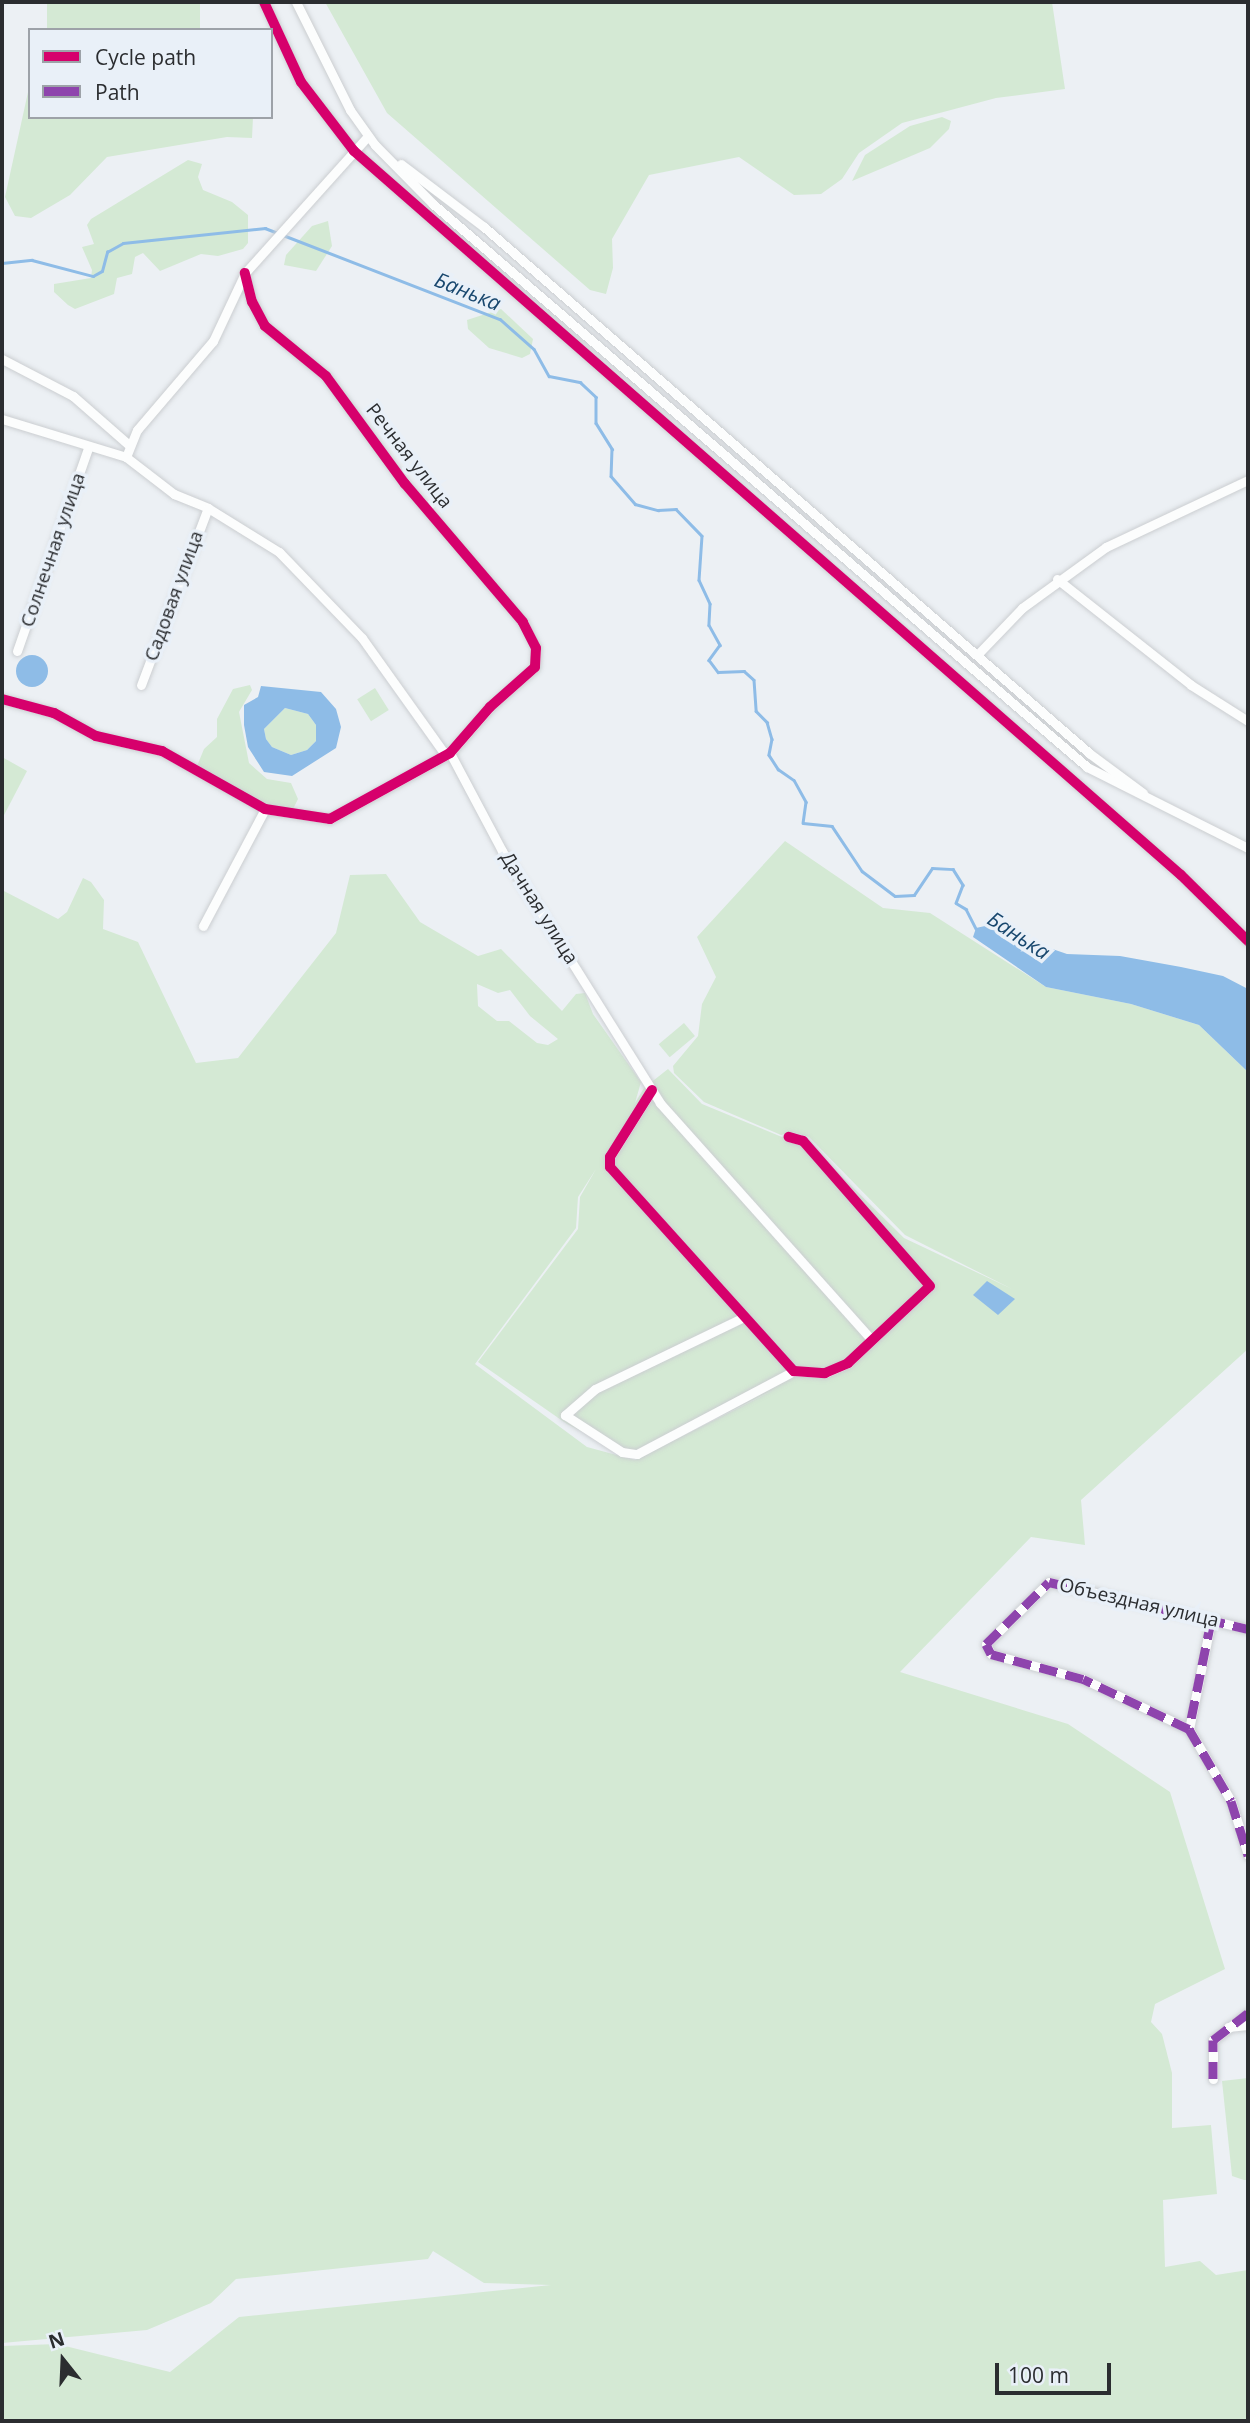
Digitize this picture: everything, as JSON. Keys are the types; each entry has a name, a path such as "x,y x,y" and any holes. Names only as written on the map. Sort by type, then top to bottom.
{"street":[{"path":"264,2 301,82 354,151 1181,875 1248,941"},
{"path":"296,2 331,75 368,136 443,213 1064,749 1108,780 1248,848"},
{"path":"2,419 88,448 126,457 129,445 213,341 245,273 368,136"},
{"path":"375,145 484,227 1089,753 1164,808"},
{"name":"Речная улица","path":"245,273 252,302 265,326 326,376 405,484 523,622 536,648 535,667 490,708 447,753"},
{"path":"2,359 73,396 129,445"},
{"name":"Солнечная улица","path":"18,651 88,448"},
{"name":"Дачная улица","path":"126,457 174,494 208,508 279,552 304,574 401,688 447,753 502,851 652,1090 871,1339"},
{"path":"977,655 1057,579 1106,547 1248,481"},
{"name":"Садовая улица","path":"141,685 208,508"},
{"path":"1057,579 1180,677 1248,721"},
{"path":"2,699 54,713 96,736 162,751 265,809 303,817 338,817 383,785 447,753"},
{"path":"203,926 265,809"},
{"path":"652,1090 610,1157 610,1167 794,1371"},
{"path":"744,1317 595,1389 565,1415 622,1452 637,1454 794,1371 812,1374 836,1370 928,1290 929,1282 803,1141 789,1137"},
{"name":"Объездная улица","path":"1189,1729 1096,1684 991,1654 985,1647 992,1634 1049,1583 1248,1629"},
{"path":"1212,1621 1189,1729 1231,1801 1248,1855"},
{"path":"1213,2079 1213,2040 1248,2013"},
{"path":"1226,2028 1248,2025"}],"green space":[{"path":"47,2 200,2 200,28 47,28"},
{"path":"325,2 1052,2 1065,89 996,98 902,123 859,153 842,179 821,194 794,195 739,157 649,175 612,239 613,268 606,294 590,290 387,113"},
{"path":"28,92 28,119 253,119 252,138 227,137 107,157 70,195 31,218 15,216 5,197"},
{"path":"942,117 951,121 949,129 930,148 852,181 865,155 910,126"},
{"path":"188,160 202,164 198,177 203,190 232,202 248,215 248,243 243,249 218,256 201,254 160,271 143,253 135,257 132,274 117,278 114,294 75,309 68,305 54,292 54,284 91,278 92,270 82,247 94,244 87,225 91,219"},
{"path":"328,221 332,246 316,271 284,265 286,255 312,226"},
{"path":"501,309 533,339 530,354 522,358 489,348 468,329 467,320"},
{"path":"250,685 252,690 239,712 249,763 267,779 291,783 298,799 293,809 265,805 197,766 204,749 217,737 217,719 233,689"},
{"path":"375,688 389,710 371,721 357,699"},
{"path":"285,708 308,714 316,725 316,741 307,750 291,755 272,747 266,739 264,729"},
{"path":"2,757 27,771 2,819"},
{"path":"785,841 883,908 930,913 1046,987 1131,1004 1199,1025 1248,1072 1248,1349 1081,1500 1085,1545 1031,1537 900,1672 1068,1724 1170,1792 1225,1969 1155,2004 1151,2022 1162,2034 1172,2073 1172,2128 1211,2125 1217,2194 1163,2200 1165,2267 1200,2261 1216,2275 1248,2270 1248,2421 2,2421 2,2346 57,2344 170,2372 239,2317 551,2285 484,2283 433,2251 428,2259 236,2279 211,2303 147,2330 2,2343 2,890 58,919 67,912 83,878 91,882 104,900 103,929 138,942 196,1063 238,1058 336,933 350,875 386,874 420,922 478,956 501,949 562,1011 576,994 585,993 593,1014 641,1082 635,1103 644,1088 668,1069 702,1104 782,1137 792,1133 804,1139 904,1238 1012,1289 905,1235 809,1137 792,1132 781,1135 704,1102 674,1073 673,1066 698,1036 702,1004 716,977 697,937","holes":["477,984 498,993 510,990 530,1016 558,1039 548,1045 537,1043 509,1021 497,1021 478,1006","596,1169 580,1197 578,1229 478,1362 567,1424 635,1458 776,1389 635,1460 587,1447 475,1364 576,1228 578,1197"]},
{"path":"684,1023 695,1036 670,1057 659,1044"},
{"path":"1248,2078 1248,2180 1244,2180 1232,2176 1222,2081"}],"water":[{"path":"32,655 43,660 48,671 43,682 32,687 21,682 16,671 21,660"},
{"path":"261,686 321,692 336,709 341,727 336,748 292,776 264,772 248,747 244,725 244,705 258,697","holes":["285,708 308,714 316,725 316,741 307,750 291,755 272,747 266,739 264,729"]},
{"path":"985,926 1067,954 1120,956 1181,967 1223,976 1248,989 1248,1072 1199,1025 1131,1004 1046,987 973,937 976,928"},
{"path":"987,1281 1015,1299 998,1315 973,1295"}],"waterway":[{"name":"Банька","path":"2,263 32,260 93,276 102,271 107,252 123,243 265,228 500,319 534,349 549,376 580,382 596,397 596,423 612,449 611,476 635,504 658,510 676,509 702,536 699,580 710,604 709,625 720,645 709,660 718,672 744,671 754,680 756,711 767,722 772,739 769,755 778,769 794,780 806,802 803,823 832,826 862,871 895,896 914,895 932,868 953,869 963,885 956,903 966,909 976,929"}],"marked path":[{"path":"1189,1729 1083,1679 991,1654 986,1644 1049,1582 1248,1629"},
{"path":"1211,1621 1189,1729 1231,1801 1248,1855"},
{"path":"1213,2079 1213,2040 1248,2013"}],"cycle path":[{"path":"264,2 301,82 354,151 1181,875 1248,941"},
{"path":"2,699 54,713 96,736 162,751 265,809 330,819 450,753 490,707 535,667 536,648 523,622 405,484 326,376 265,326 252,302 245,273"},
{"path":"652,1090 610,1157 610,1167 794,1371 825,1373 848,1363 930,1286 803,1141 789,1137"}]}
